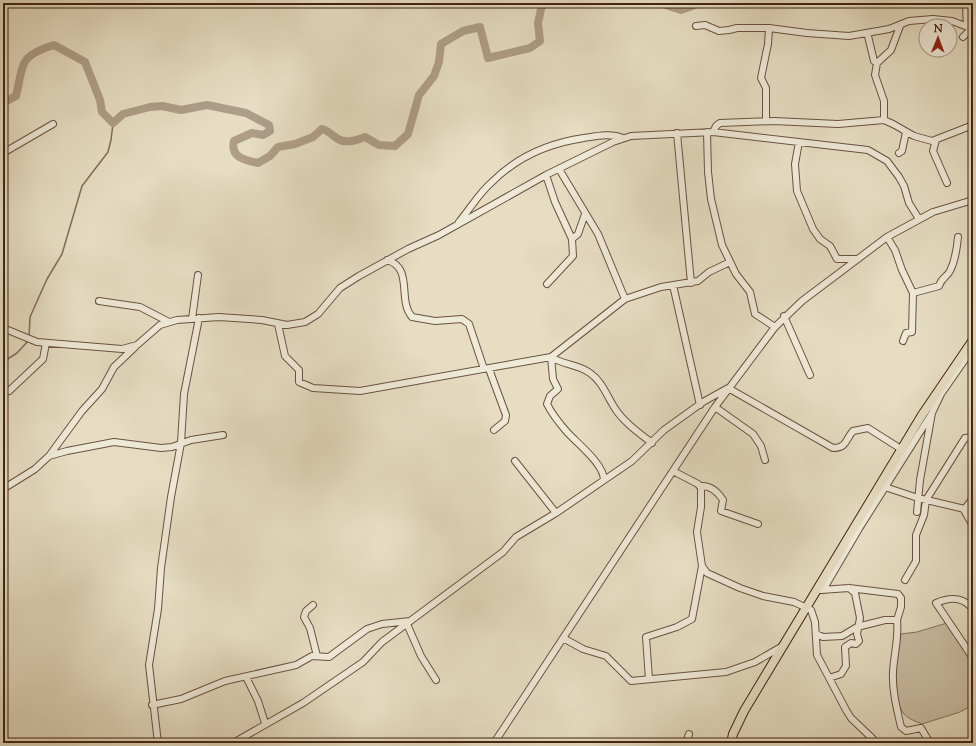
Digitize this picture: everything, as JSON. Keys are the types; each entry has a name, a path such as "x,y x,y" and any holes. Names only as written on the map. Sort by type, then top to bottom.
{"main road":[{"path":"731,743 733,734 744,711 806,606 819,590 882,486 900,449 973,340"}],"street":[{"path":"966,3 970,30"},
{"path":"696,26 705,25 719,31 737,28 768,28 831,35 866,34 900,26 909,21 933,19 952,21 970,30"},
{"path":"884,120 884,101 875,75 877,63 891,50 900,26"},
{"path":"766,121 766,88 762,78 768,44 768,28"},
{"path":"963,37 970,30"},
{"path":"866,34 868,36 872,56 877,63"},
{"path":"775,326 755,314 750,292 730,262 722,245 711,199 710,132 720,123 766,121 838,124 884,120 920,138 936,140 973,125"},
{"path":"3,153 53,124"},
{"path":"3,489 35,469 49,456 82,411 102,389 114,367 155,329 169,322 196,318 248,318 278,324 296,325 311,320 340,288 387,260 457,225 546,175 623,138 631,136 710,132 860,148 887,161 899,176 904,186 909,204 919,219"},
{"path":"899,153 902,151 906,132"},
{"path":"677,133 691,283"},
{"path":"457,225 492,182 515,163 529,154 559,143 580,138 603,135 623,138"},
{"path":"936,140 933,151 946,183"},
{"path":"799,142 795,164 797,190 813,229 820,239 830,246 837,259 858,259"},
{"path":"559,169 608,256 625,299"},
{"path":"546,175 555,202 572,239 573,256 547,284"},
{"path":"494,743 715,407 775,326 784,316 887,237 933,212 973,200"},
{"path":"572,239 578,234 585,214"},
{"path":"887,237 895,250 902,270 913,293 912,332 906,333 903,341"},
{"path":"913,293 939,286 942,278 950,272 957,250 958,237"},
{"path":"387,260 400,267 405,285 405,306 412,317 430,321 462,319 469,324 506,415 505,421 494,430"},
{"path":"278,324 284,356 298,367 299,382 308,387 360,391 551,358 602,316 624,302 625,299 661,287 691,283 730,262"},
{"path":"158,743 152,706 149,660 158,608 160,568 181,443 184,394 196,318 198,275"},
{"path":"673,285 700,405"},
{"path":"99,301 140,307 169,322"},
{"path":"784,316 810,375"},
{"path":"3,328 27,339 46,343 122,349 137,345"},
{"path":"9,391 43,359 46,343"},
{"path":"973,348 941,394 932,413 882,486 918,498 973,511"},
{"path":"551,358 558,363 571,364 592,374 601,383 616,411 627,423 652,443"},
{"path":"551,358 553,379 558,389 550,396 548,404 561,426 580,443 599,466 604,480"},
{"path":"232,743 303,702 357,666 382,642 503,552 516,537 556,513 632,461 664,430 728,388"},
{"path":"728,388 833,448 841,448 853,431 868,428 900,449"},
{"path":"715,407 754,434 761,446 764,460"},
{"path":"917,512 932,413"},
{"path":"49,456 114,442 127,442 151,448 172,447 181,443 223,435"},
{"path":"905,580 916,561 916,535 924,516 926,500 965,438 973,437"},
{"path":"514,461 556,513"},
{"path":"673,471 700,486 705,486 718,492 723,500 721,511 758,524"},
{"path":"649,679 646,637 677,627 692,619 702,566 697,532 701,507 702,491 700,486"},
{"path":"964,510 969,506 973,498"},
{"path":"964,510 973,526"},
{"path":"702,566 707,573 740,588 763,596 806,606 814,614 817,655 828,678 851,718 873,739 874,743"},
{"path":"819,590 849,588 898,594 901,598 901,607 897,620 898,632 892,673 893,690 901,727 906,731 921,728 930,743"},
{"path":"828,678 841,674 846,666 845,646 851,643 856,644 859,641 857,627 860,618 855,593 849,588"},
{"path":"973,606 970,606 964,600 946,599 936,603 973,658"},
{"path":"313,605 306,611 304,617 310,628 317,656"},
{"path":"816,634 823,637 842,636 857,627 885,620 897,620"},
{"path":"152,706 181,699 220,683 290,666 312,656 329,657 367,629 382,624 409,623"},
{"path":"409,623 421,656 436,680"},
{"path":"563,638 583,649 606,656 613,661 628,679 634,681 726,672 755,662 782,646"},
{"path":"246,676 258,701 265,723"},
{"path":"686,743 688,734"}],"shaded area":[{"path":"947,623 973,661 973,705 960,712 922,724 905,715 899,706 895,686 895,675 901,634 917,632"}],"waterway":[{"path":"3,103 16,96 22,68 29,57 34,53 54,45 85,62 100,100 102,112 113,123 123,114 150,107 162,106 181,110 207,105 246,113 269,125 270,131 263,135 252,133 234,141 234,151 239,157 258,163 270,156 278,147 295,144 313,137 322,129 344,141 352,141 365,137 379,145 395,146 408,134 419,95 434,76 439,62 441,44 463,31 480,27 488,58 530,48 540,41 538,23 542,5 554,3"},
{"path":"659,3 681,10 700,3"},
{"path":"29,337 30,317 47,279 62,254 82,186 108,152 113,123"},
{"path":"3,362 17,353 28,341"}]}
